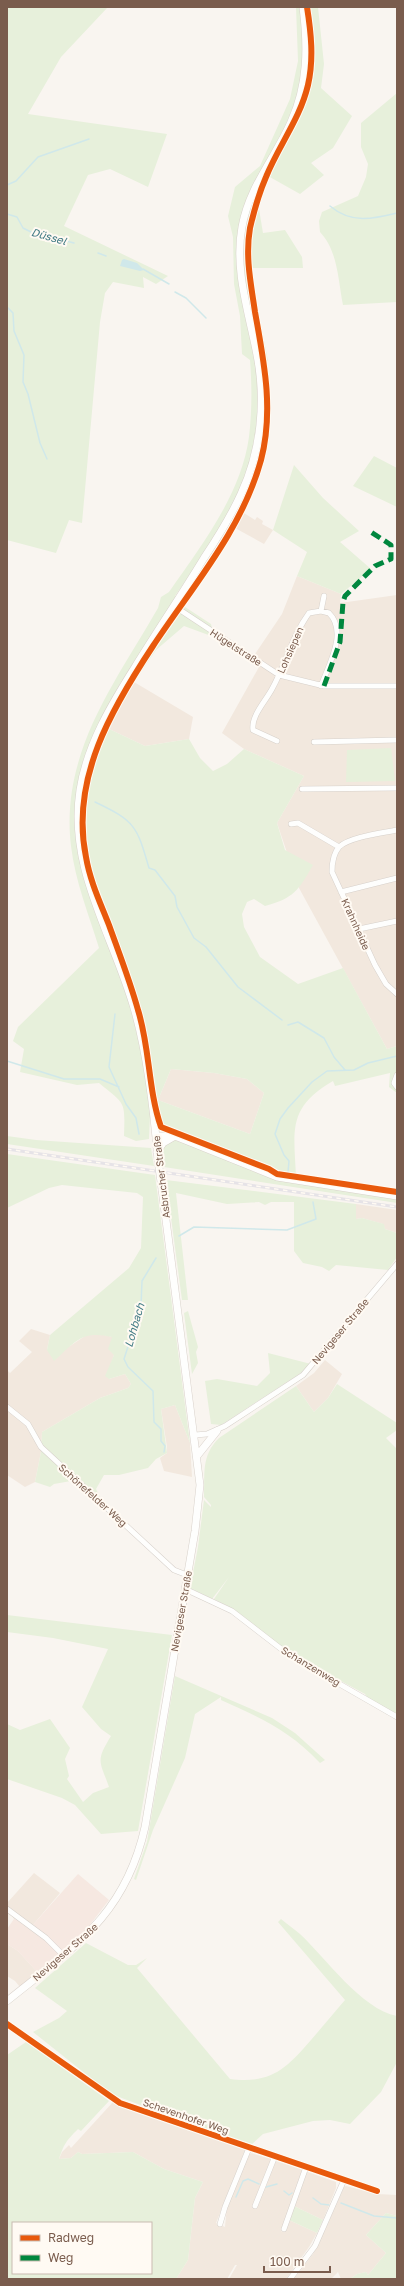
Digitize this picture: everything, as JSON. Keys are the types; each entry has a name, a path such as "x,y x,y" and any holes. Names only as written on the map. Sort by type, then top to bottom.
{"main road":[{"name":"Asbrucher Straße","path":"195,1435 143,1048 134,1007 94,901 81,858 78,806 82,779 100,727 122,687 233,510 248,478 258,437 261,415 259,371 242,283 241,239 250,198 291,121 304,83 307,47 303,7"},
{"path":"156,1136 175,1136 277,1177 296,1182 397,1196"},
{"path":"157,1152 163,1143 175,1136"},
{"path":"197,1456 217,1431"},
{"name":"Nevigeser Straße","path":"7,2001 99,1923 127,1884 136,1860 145,1827 199,1499 195,1435"}],"street":[{"path":"321,686 333,656 338,625 329,613 321,611 324,596"},
{"name":"Hügelstraße","path":"174,606 279,675 321,686 397,686"},
{"name":"Lohsiepen","path":"277,741 253,730 252,722 279,675 301,623 309,613 321,611"},
{"path":"314,742 397,740"},
{"path":"302,789 397,788"},
{"path":"291,824 298,824 339,847 354,840 397,830"},
{"name":"Krahnheide","path":"339,847 332,861 332,872 381,978 397,994"},
{"path":"341,892 397,878"},
{"path":"359,929 397,921"},
{"path":"397,1075 394,1083 397,1086"},
{"name":"Nevigeser Straße","path":"195,1435 217,1431 310,1368 397,1264"},
{"name":"Schönefelder Weg","path":"7,1407 28,1424 41,1447 174,1570 187,1575"},
{"name":"Schanzenweg","path":"185,1589 232,1611 289,1655 397,1717"},
{"path":"7,1909 46,1938 63,1955"},
{"name":"Schevenhofer Weg","path":"7,2024 120,2103 377,2191"},
{"path":"220,2224 225,2207 249,2148"},
{"path":"255,2206 275,2156"},
{"path":"284,2229 306,2167"},
{"path":"290,2279 315,2246 344,2180"}],"shaded area":[{"path":"244,513 255,520 257,517 263,521 262,524 273,530 264,544 235,528"},
{"path":"297,576 341,594 340,603 397,595 397,1046 387,1049 299,888 277,823 304,776 244,749 222,733 259,667 251,660 282,614"},
{"path":"134,682 193,717 189,739 145,746 107,728"},
{"path":"171,1069 214,1073 247,1079 264,1093 250,1134 158,1100"},
{"path":"356,1204 397,1210 397,1233 385,1229 383,1224 362,1218 356,1219"},
{"path":"31,1329 50,1335 47,1350 70,1346 85,1336 95,1333 113,1337 114,1355 109,1370 109,1379 125,1374 131,1384 128,1388 100,1398 42,1432 41,1452 35,1482 25,1487 7,1475 7,1370 10,1373 32,1352 19,1341"},
{"path":"325,1360 342,1374 328,1398 314,1412 296,1386 314,1373"},
{"path":"175,1405 190,1443 192,1477 164,1471 160,1458 167,1453 161,1409"},
{"path":"34,1873 60,1893 32,1926 14,1919 7,1907 7,1903"},
{"path":"78,1874 109,1900 82,1935 38,1973 18,1951 7,1944 7,1929 14,1919 32,1926"},
{"path":"7,1944 18,1951 38,1973 20,1987 15,1981 7,1976"},
{"path":"113,2102 137,2113 245,2150 216,2223 225,2227 227,2205 248,2156 251,2153 271,2159 257,2200 273,2160 303,2170 281,2231 283,2232 305,2171 336,2182 336,2188 323,2220 294,2206 289,2220 317,2233 286,2279 229,2279 237,2265 235,2265 227,2279 176,2279 188,2260 195,2198 203,2182 164,2169 133,2152 82,2154 78,2152 71,2158 59,2159 62,2152 69,2145 71,2148"},
{"path":"346,2186 377,2194 397,2195 397,2216 386,2213 366,2235 386,2253 368,2275 366,2272 357,2274 350,2279 341,2279 338,2272 331,2279 294,2279 313,2254 344,2187"}],"green space":[{"path":"7,7 108,7 61,57 28,114 167,134 148,187 110,169 88,175 64,226 168,276 156,284 143,277 144,288 113,282 105,293 100,322 82,523 69,520 56,553 7,540"},
{"path":"296,7 318,7 324,64 321,88 352,116 333,148 311,163 324,175 300,194 268,176 258,203 263,233 285,230 302,257 303,268 250,268 268,361 254,352 259,404 257,431 243,482 232,506 205,552 175,596 185,607 211,624 214,637 184,626 156,650 134,682 122,680 97,726 97,750 107,728 145,746 189,739 200,758 213,771 227,764 244,749 304,776 277,823 285,850 313,865 299,887 283,900 265,906 254,899 247,902 242,914 244,927 260,957 298,984 343,968 387,1049 397,1046 397,1093 389,1087 390,1073 335,1086 333,1081 318,1091 308,1101 296,1122 294,1146 296,1177 397,1192 397,1203 164,1167 162,1125 158,1101 150,1116 149,1139 136,1141 124,1136 124,1110 119,1100 108,1090 99,1083 77,1085 20,1072 24,1049 13,1041 18,1027 99,948 79,885 71,846 70,812 74,780 82,750 94,720 158,608 161,597 169,592 194,557 218,519 238,479 245,458 251,418 250,360 242,354 240,316 234,284 233,237 228,216 235,187 260,166 290,99 298,61","holes":["171,1069 214,1073 247,1079 264,1093 250,1134 158,1100"]},
{"path":"397,93 397,302 343,305 334,257 326,240 320,232 319,221 322,212 358,196 366,177 368,164 361,147 361,123"},
{"path":"374,456 397,468 397,507 353,486"},
{"path":"294,465 323,498 359,531 340,542 371,569 341,594 297,576 307,552 273,530"},
{"path":"391,748 395,781 346,782 347,750"},
{"path":"7,1136 36,1140 151,1148 154,1166 7,1144"},
{"path":"7,1154 155,1175 190,1443 175,1405 161,1409 167,1453 156,1459 148,1468 119,1475 104,1475 96,1489 101,1499 93,1500 71,1481 54,1484 50,1487 35,1482 41,1452 42,1432 100,1398 128,1388 131,1384 125,1374 109,1379 105,1376 114,1355 108,1349 112,1337 102,1335 86,1336 74,1343 54,1361 47,1350 50,1335 129,1268 141,1248 143,1197 137,1193 62,1185 49,1188 7,1208"},
{"path":"166,1180 356,1204 356,1219 362,1218 384,1224 385,1229 397,1233 397,1257 388,1270 336,1265 329,1271 322,1267 303,1263 294,1251 294,1202 271,1202 265,1205 259,1202 227,1204 176,1193 188,1300 182,1300"},
{"path":"188,1311 198,1347 196,1352 198,1363 192,1374 184,1313"},
{"path":"268,1353 311,1364 301,1373 221,1425 211,1424 205,1381 217,1379 257,1386 270,1373"},
{"path":"337,1384 397,1423 397,1430 386,1438 397,1449 397,1716 370,1701 365,1694 287,1652 243,1616 214,1599 229,1577 212,1599 190,1588 198,1547 204,1500 211,1507 204,1497 204,1473 209,1451 213,1445 219,1438 296,1386 314,1412 328,1398"},
{"path":"7,1615 172,1635 138,1831 101,1834 75,1805 62,1798 7,1779 7,1724 20,1730 50,1719 70,1748 65,1759 69,1776 67,1779 83,1802 93,1793 109,1787 101,1766 101,1757 111,1736 101,1729 82,1707 108,1649 53,1638 7,1632"},
{"path":"175,1676 272,1718 295,1733 325,1760 320,1763 286,1733 262,1719 221,1700 221,1697 195,1714 185,1758 153,1830 136,1880 134,1879 147,1842"},
{"path":"281,1919 300,1934 357,1993 370,2004 397,2016 397,2062 381,2092 350,2124 330,2120 313,2121 263,2134 250,2146 111,2094 33,2032 59,2018 67,2011 35,1988 86,1943 128,1965 136,1965 147,1958 137,1968 230,2079 244,2080 267,2077 294,2059 345,2000 278,1922"},
{"path":"26,2042 109,2101 81,2131 78,2129 71,2137 64,2146 59,2159 71,2158 78,2152 82,2154 133,2152 164,2169 203,2182 195,2198 188,2260 176,2279 7,2279 7,2055"},
{"path":"294,2206 323,2220 317,2233 289,2220"},
{"path":"386,2213 397,2216 397,2279 350,2279 357,2274 366,2272 368,2275 386,2253 366,2235"}],"water":[{"path":"124,259 137,263 144,270 140,271 120,266 122,260"}],"waterway":[{"path":"7,185 16,181 38,157 89,139"},
{"path":"330,206 338,212 354,218 371,218 397,213"},
{"name":"Düssel","path":"7,214 17,217 23,228 31,232 74,243"},
{"name":"Düssel","path":"98,253 106,256"},
{"name":"Düssel","path":"143,269 169,284"},
{"name":"Düssel","path":"175,292 186,298 206,318"},
{"path":"7,307 13,313 14,331 24,355 23,382 28,394 40,443 47,459"},
{"path":"95,802 119,814 132,826 141,843 149,868 155,870 175,896 177,907 194,938 206,947 238,987 282,1020"},
{"path":"115,1014 109,1067 126,1104 136,1118 139,1134"},
{"path":"288,1025 298,1022 324,1038 334,1057 345,1070"},
{"name":"Lohbach","path":"288,1172 289,1161 284,1155 275,1134 280,1119 312,1082 327,1071 354,1070 368,1063 397,1056"},
{"path":"7,1061 64,1079 100,1079 119,1087"},
{"name":"Lohbach","path":"179,1236 194,1227 287,1230 316,1219 313,1202"},
{"name":"Lohbach","path":"156,1258 142,1281 141,1306 124,1359 128,1367 153,1391 154,1422 161,1429 161,1441 165,1446 164,1452"},
{"path":"236,2197 243,2181 248,2179 259,2184"},
{"path":"266,2187 277,2184"},
{"path":"284,2191 289,2195 292,2193"},
{"path":"313,2198 321,2204 329,2205"},
{"path":"341,2203 374,2216 397,2218"}],"railway":[{"path":"7,1149 397,1207"}],"marked path":[{"path":"324,686 340,642 343,602 345,596 375,566 391,559 391,545 371,532"}],"cycle path":[{"path":"307,7 311,46 311,65 308,85 295,121 263,183 250,228 248,249 250,281 262,349 267,404 267,423 261,460 253,486 229,534 153,646 123,694 110,719 98,746 89,772 84,800 83,828 86,857 90,875 128,978 142,1024 154,1098 161,1127 269,1169 277,1174 397,1192"},
{"path":"7,2024 120,2103 377,2191"}]}
